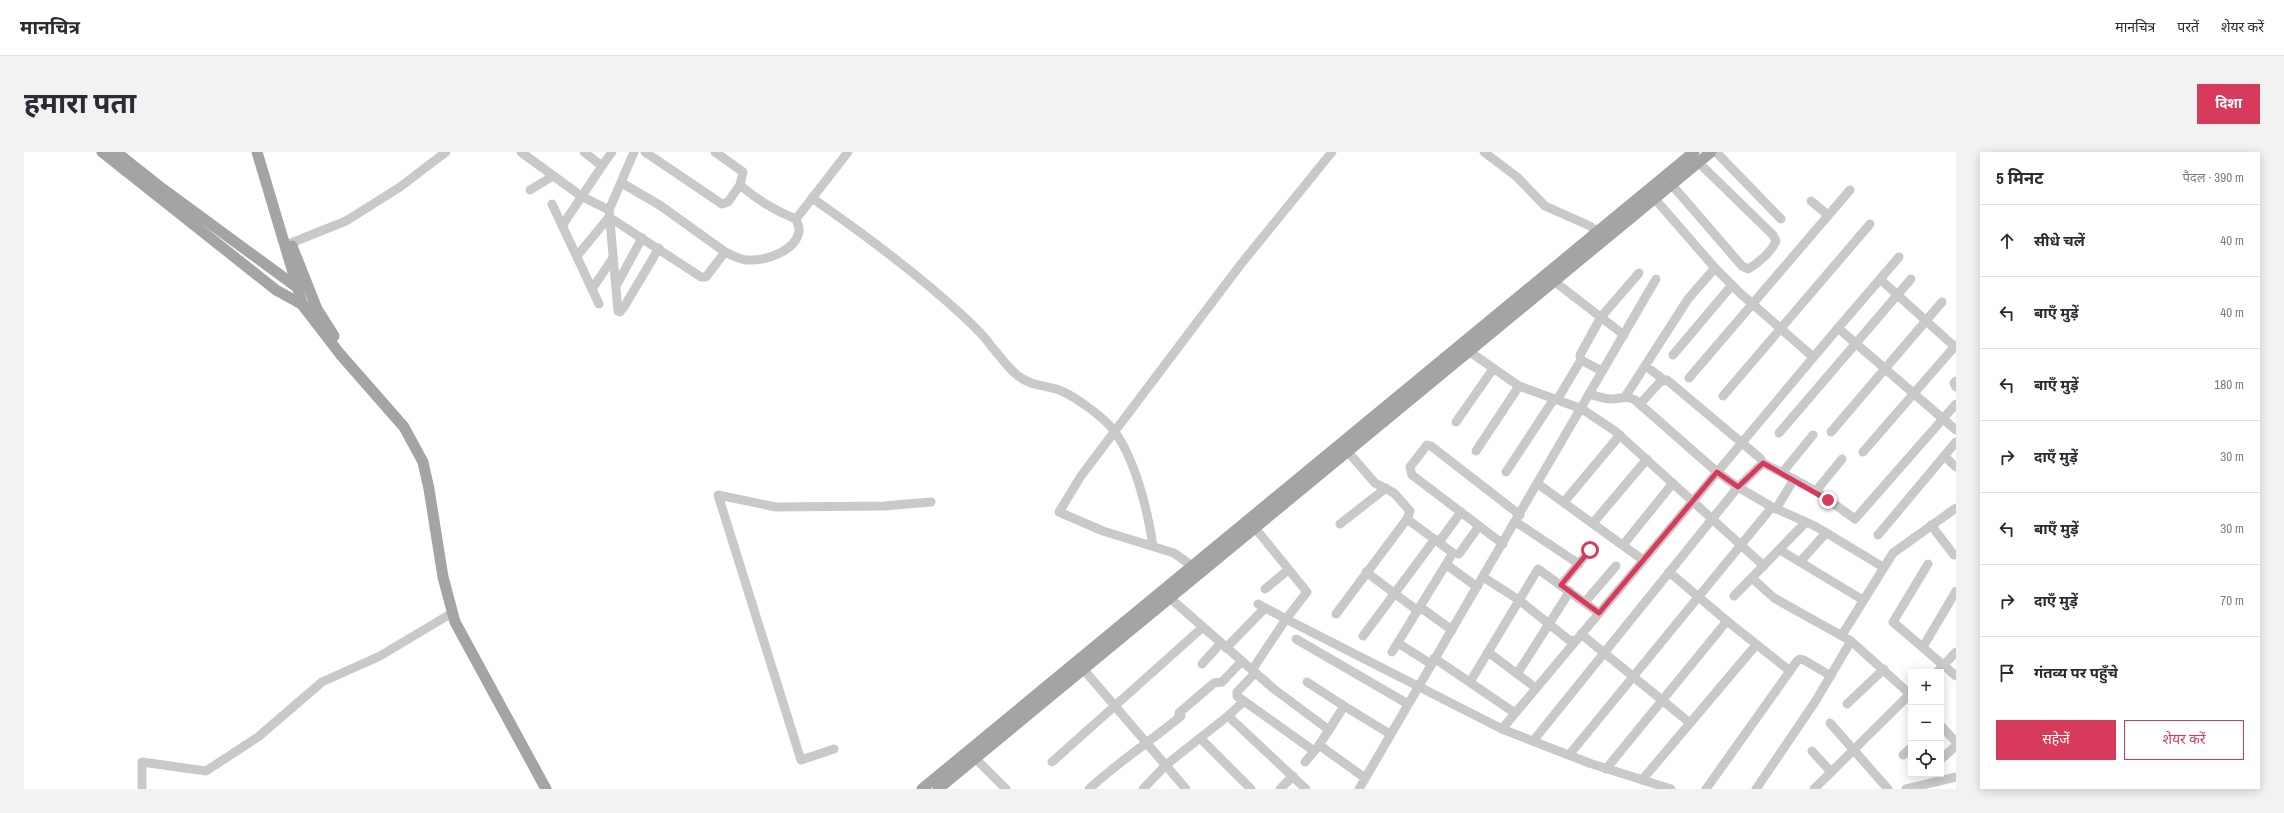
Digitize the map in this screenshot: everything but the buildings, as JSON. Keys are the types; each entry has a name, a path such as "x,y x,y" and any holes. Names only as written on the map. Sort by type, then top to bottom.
{"main road":[{"path":"102,152 131,170 296,287 310,292"},
{"path":"116,152 131,170 276,290 303,306 317,309"},
{"path":"257,152 289,248 317,309 342,347 395,407 423,446 435,484 453,595 467,636 554,789"},
{"path":"264,152 289,248 296,287 303,306 340,354 404,427 412,440 423,462 429,489 443,577 452,613 499,706 546,789"},
{"path":"922,789 1694,152"},
{"path":"944,787 1711,152"},
{"path":"269,268 282,262 289,248"}],"street":[{"path":"289,248 346,221 400,187 446,152"},
{"path":"521,152 581,196 701,277 706,277 725,252"},
{"path":"584,152 602,166"},
{"path":"562,226 612,152"},
{"path":"577,256 609,214 634,152"},
{"path":"645,152 722,204 728,202 740,185 743,172 715,152"},
{"path":"796,219 848,152"},
{"path":"1192,566 1178,556 1153,546 1103,531 1059,512 1081,476 1241,264 1332,152"},
{"path":"1484,152 1517,177 1545,206 1590,226 1598,232"},
{"path":"1716,152 1781,219"},
{"path":"1672,185 1742,266 1748,269 1754,266 1773,247 1776,241 1773,235 1699,162"},
{"path":"530,190 553,176"},
{"path":"622,182 661,206 725,252 748,260 765,258 787,249 796,240 800,230 796,219 779,212 752,195 740,185"},
{"path":"1689,378 1850,190"},
{"path":"812,198 903,264 982,334 1016,375 1030,384 1060,390 1074,398 1106,422 1115,431 1137,480 1146,505 1153,546"},
{"path":"1655,199 1715,268 1752,304 1813,357"},
{"path":"1811,201 1828,215"},
{"path":"552,204 599,304"},
{"path":"609,214 618,309 620,312 659,248"},
{"path":"1723,396 1870,224"},
{"path":"616,286 642,238"},
{"path":"1502,729 1813,357 1899,257"},
{"path":"592,290 613,258"},
{"path":"1625,397 1688,299 1715,268"},
{"path":"1602,371 1582,360 1580,354 1601,317 1639,273"},
{"path":"1359,789 1538,484 1656,278"},
{"path":"1863,452 1955,347 1880,279"},
{"path":"1779,433 1911,279"},
{"path":"1555,282 1624,335"},
{"path":"1673,355 1732,285"},
{"path":"1831,432 1942,302"},
{"path":"1838,328 1956,430"},
{"path":"1470,352 1520,386 1582,408 1620,435 1764,566"},
{"path":"1506,472 1582,360"},
{"path":"1456,422 1493,369"},
{"path":"1651,370 1664,380 1667,380 1740,444 1760,458 1763,463 1816,491 1854,519 1956,404"},
{"path":"1640,404 1664,380"},
{"path":"1956,381 1954,383 1956,387"},
{"path":"1476,451 1520,386"},
{"path":"1589,394 1614,399 1630,397 1640,404 1717,472 1738,487 1774,508 1806,522 1826,533 1883,567"},
{"path":"1564,502 1620,435"},
{"path":"1782,473 1813,435"},
{"path":"1878,535 1956,442"},
{"path":"1503,544 1410,471 1426,445 1431,446 1518,518 1579,564"},
{"path":"1336,614 1407,519 1410,511 1394,493 1375,483 1348,452"},
{"path":"1944,456 1956,467"},
{"path":"1593,523 1647,459"},
{"path":"1816,491 1842,459"},
{"path":"1533,741 1603,652 1738,487 1763,463"},
{"path":"1568,755 1698,597 1774,508 1794,479"},
{"path":"1623,545 1673,483"},
{"path":"1538,484 1643,560"},
{"path":"1340,524 1386,488"},
{"path":"834,749 801,760 718,495 776,507 884,506 931,502"},
{"path":"1842,635 1893,553 1956,508"},
{"path":"1363,636 1394,593 1461,512"},
{"path":"1392,652 1453,553 1407,519"},
{"path":"1734,596 1806,522"},
{"path":"1931,525 1954,555"},
{"path":"1459,554 1479,526"},
{"path":"1255,528 1307,592 1286,619 1254,672 1237,692 1237,696 1243,702 1365,778"},
{"path":"1800,562 1826,533"},
{"path":"1561,585 1590,550"},
{"path":"1780,550 1863,600"},
{"path":"1928,564 1893,622 1956,676"},
{"path":"1447,565 1477,587"},
{"path":"1584,602 1616,566"},
{"path":"1470,682 1538,569 1599,613"},
{"path":"1265,589 1288,570"},
{"path":"1366,572 1394,593 1452,630"},
{"path":"1669,572 1756,645 1790,671"},
{"path":"1483,577 1519,600 1569,640 1578,637 1603,652 1690,723"},
{"path":"1752,578 1774,598 1851,641 1908,692"},
{"path":"1517,674 1570,591"},
{"path":"1923,647 1956,591"},
{"path":"1170,599 1254,672 1329,730"},
{"path":"1202,664 1224,645 1262,606 1502,729 1606,769 1671,789"},
{"path":"142,789 142,762 206,771 258,737 322,682 380,656 452,613"},
{"path":"1606,769 1727,621"},
{"path":"1052,762 1114,705 1171,658 1203,627"},
{"path":"1296,639 1408,704"},
{"path":"1756,789 1778,760 1831,676 1851,641"},
{"path":"1398,643 1470,682 1515,712"},
{"path":"1642,780 1756,645"},
{"path":"1488,652 1536,688"},
{"path":"1940,669 1956,652"},
{"path":"1706,789 1800,659 1831,676"},
{"path":"1089,789 1110,769 1148,744 1214,683 1222,682 1242,661"},
{"path":"1847,704 1884,669"},
{"path":"1084,670 1186,789"},
{"path":"1307,682 1390,734"},
{"path":"1814,789 1908,698"},
{"path":"1143,789 1166,765 1228,716 1243,702"},
{"path":"1305,762 1329,730 1344,706"},
{"path":"1228,716 1306,789"},
{"path":"1830,723 1888,789"},
{"path":"1944,729 1956,742"},
{"path":"1200,738 1251,789"},
{"path":"1944,756 1956,746"},
{"path":"1812,751 1831,772"},
{"path":"1903,756 1908,751"},
{"path":"976,759 1006,789"},
{"path":"1280,789 1293,776"},
{"path":"1906,789 1956,777"}],"route":[{"path":"1590,550 1561,585 1599,613 1717,472 1738,487 1763,463 1816,491 1828,500"}]}
